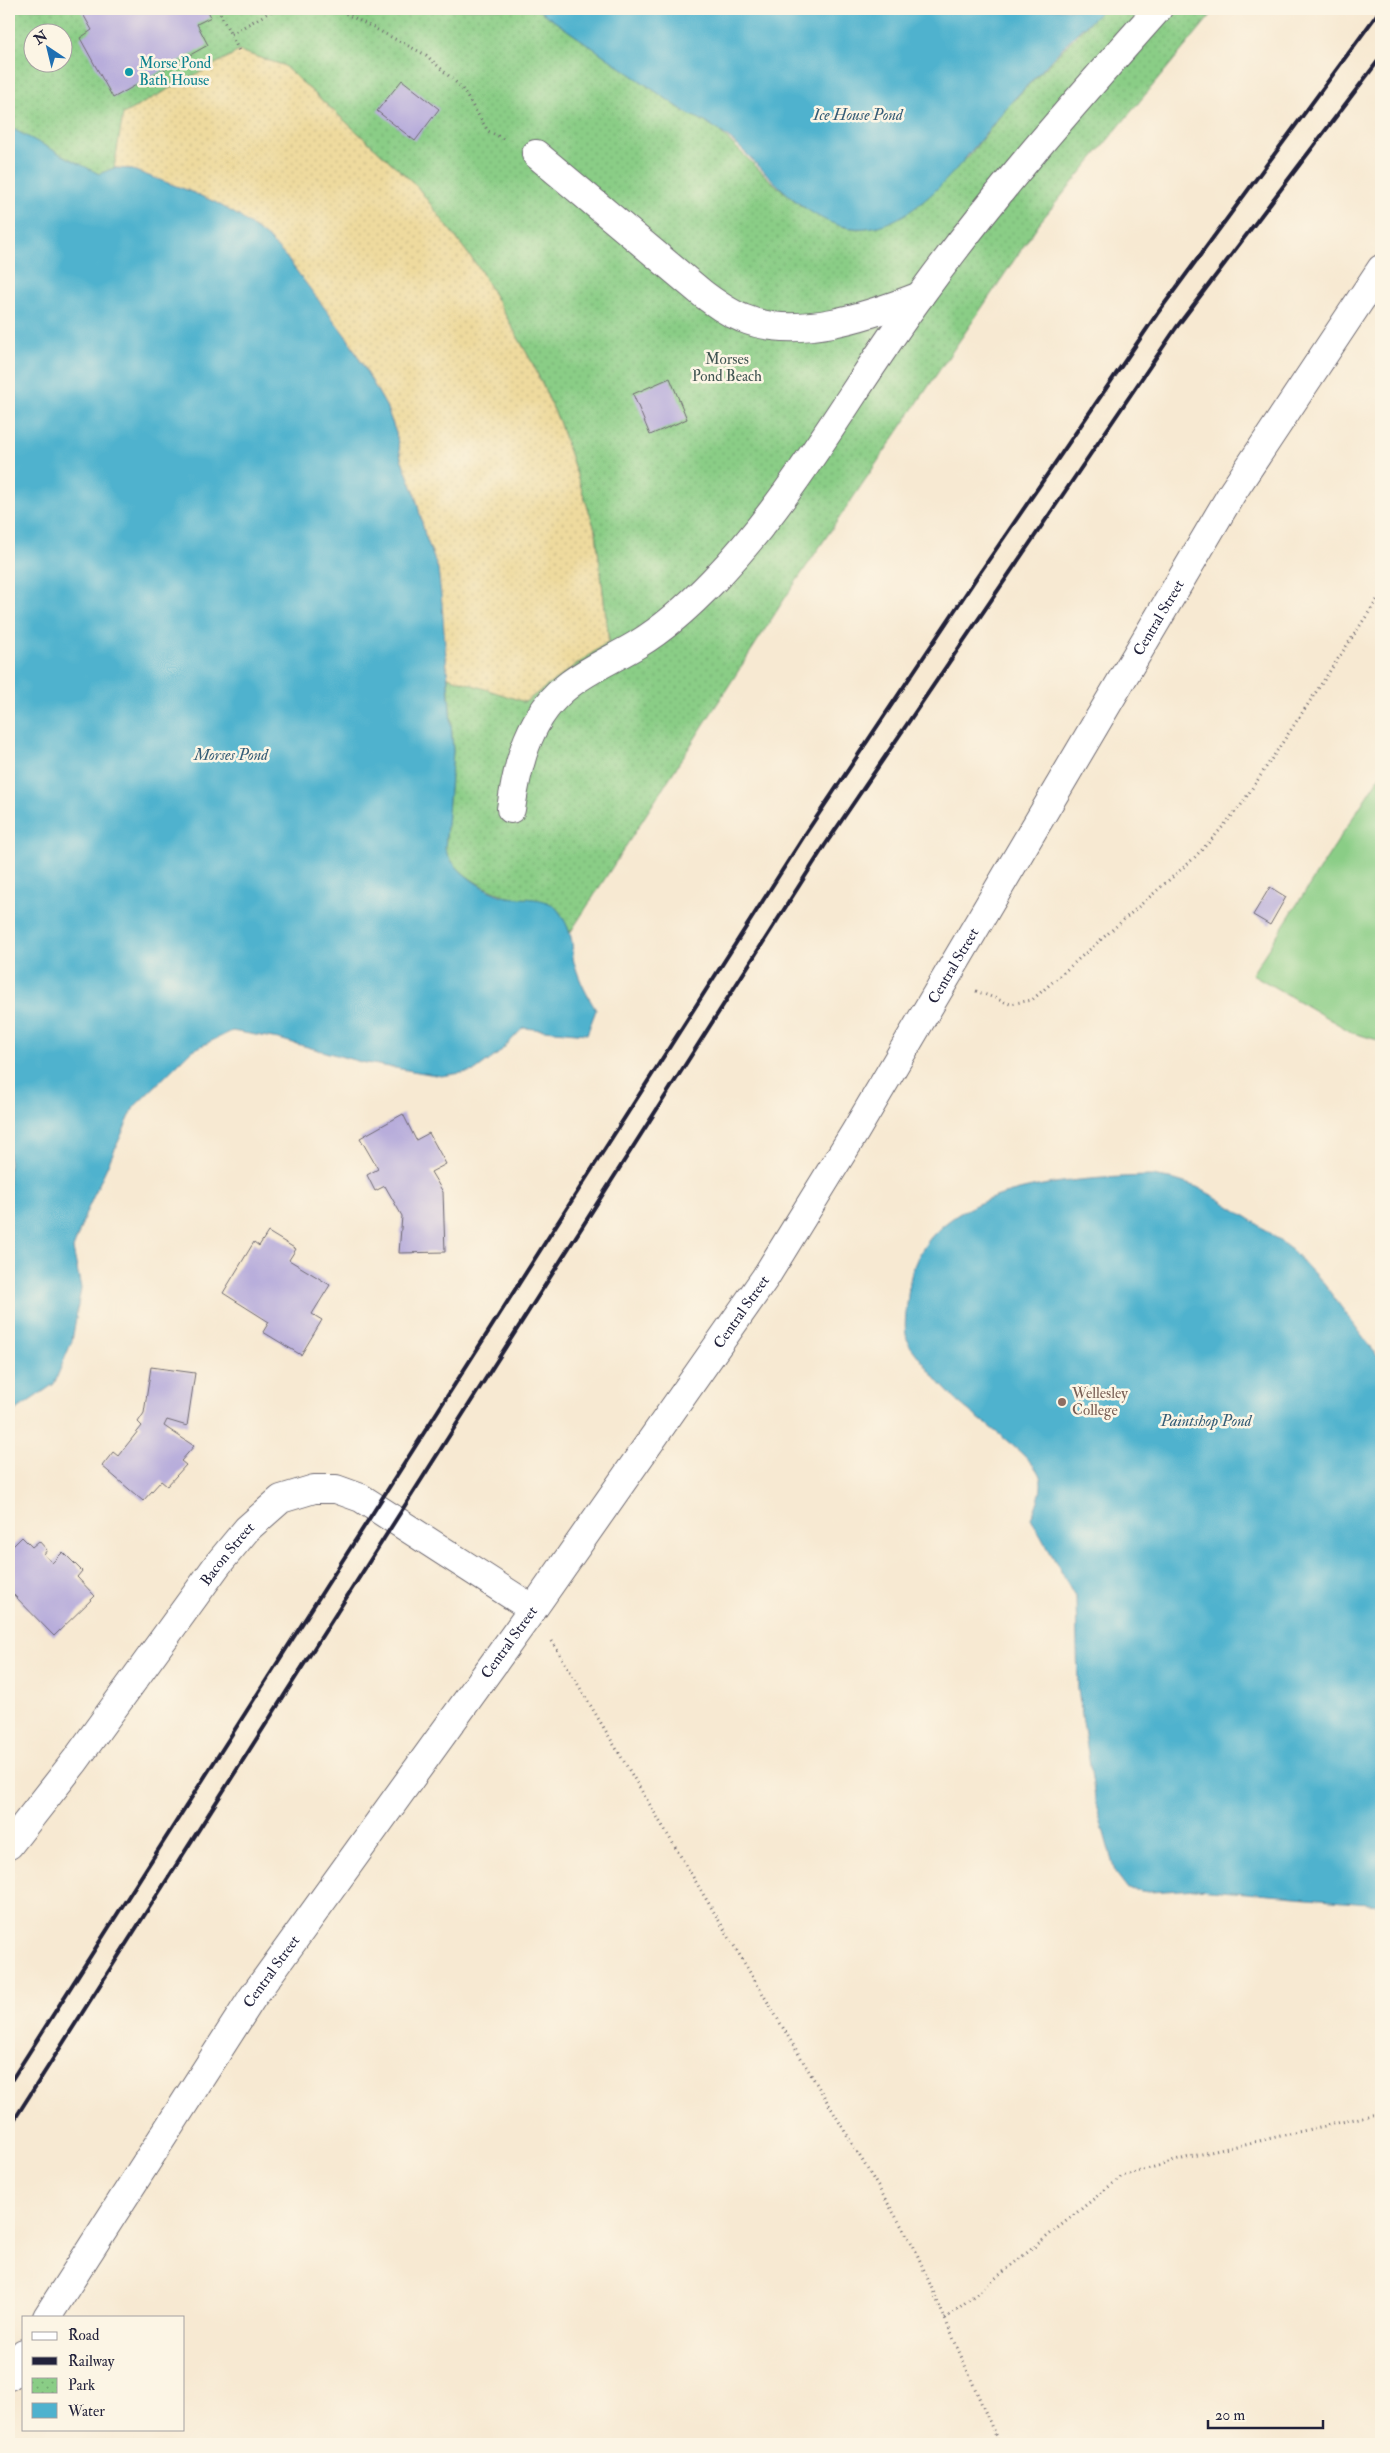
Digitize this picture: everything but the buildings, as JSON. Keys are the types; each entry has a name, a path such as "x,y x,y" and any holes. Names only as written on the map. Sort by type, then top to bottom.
{"main road":[{"path":"511,809 522,752 533,728 549,704 577,680 662,628 682,611 734,559 785,494 920,296 1023,164 1158,9"},
{"path":"536,154 703,294 722,308 743,319 771,325 830,324 861,317 920,296"},
{"name":"Central Street","path":"48,2316 252,1998 533,1608 766,1278 855,1132 1232,493 1381,270"},
{"name":"Bacon Street","path":"9,1845 75,1761 218,1564 247,1530 281,1499 314,1489 336,1489 361,1498 533,1608"},
{"path":"9,2376 22,2356"}],"path":[{"path":"218,9 239,50"},
{"path":"231,34 275,9"},
{"path":"337,9 426,55 461,87 488,131 536,154"},
{"path":"947,975 978,992 1010,1004 1032,1000 1185,866 1214,838 1241,805 1381,594"},
{"path":"533,1608 914,2247 1000,2444"},
{"path":"945,2319 1122,2176 1193,2156 1381,2113"}],"green space":[{"name":"Morses Pond Beach","path":"9,9 537,9 688,114 706,121 717,129 770,180 801,206 845,227 858,229 878,226 968,157 1008,106 1102,9 1216,9 1040,222 787,595 570,933 559,911 511,898 478,884 453,863 445,849 453,751 448,677 525,702 609,641 596,532 559,421 533,364 479,268 416,185 283,65 239,51 123,114 114,168 99,175 9,127"},
{"path":"1381,774 1381,1041 1353,1033 1252,974"}],"sand":[{"path":"239,51 283,65 416,185 479,268 533,364 559,421 596,532 609,642 525,703 448,677 438,569 425,535 415,494 401,458 396,433 386,406 348,339 130,169 114,168 122,114"}],"water":[{"name":"Ice House Pond","path":"537,9 1102,9 1015,98 957,168 934,191 910,211 884,224 856,228 827,221 808,210 790,196 726,136 708,123 688,114"},
{"name":"Morses Pond","path":"9,127 99,174 114,168 130,169 215,202 239,216 268,238 286,257 348,339 386,406 396,433 401,458 415,494 425,535 438,569 453,751 445,849 462,873 489,890 507,897 545,901 557,910 569,932 572,942 573,960 579,977 596,1010 587,1034 523,1028 498,1054 475,1071 441,1076 361,1062 279,1039 232,1031 191,1051 134,1107 86,1213 73,1249 81,1288 72,1341 54,1384 9,1415"},
{"name":"Paintshop Pond","path":"1152,1176 1175,1180 1197,1187 1256,1223 1293,1251 1324,1284 1381,1361 1381,1904 1197,1889 1149,1892 1128,1889 1115,1872 1096,1804 1078,1690 1076,1598 1031,1518 1040,1491 1041,1479 1039,1474 1033,1465 1013,1446 949,1393 926,1367 908,1342 905,1321 908,1295 917,1258 938,1230 967,1210 1002,1195 1040,1186 1080,1180"}],"railway":[{"path":"9,2084 806,833 977,577 1157,314 1381,9"},
{"path":"9,2128 825,845 1176,328 1381,57"}],"place":[{"name":"Morse Pond Bath House","path":"129,72"},
{"name":"Wellesley College","path":"1062,1402"}]}
